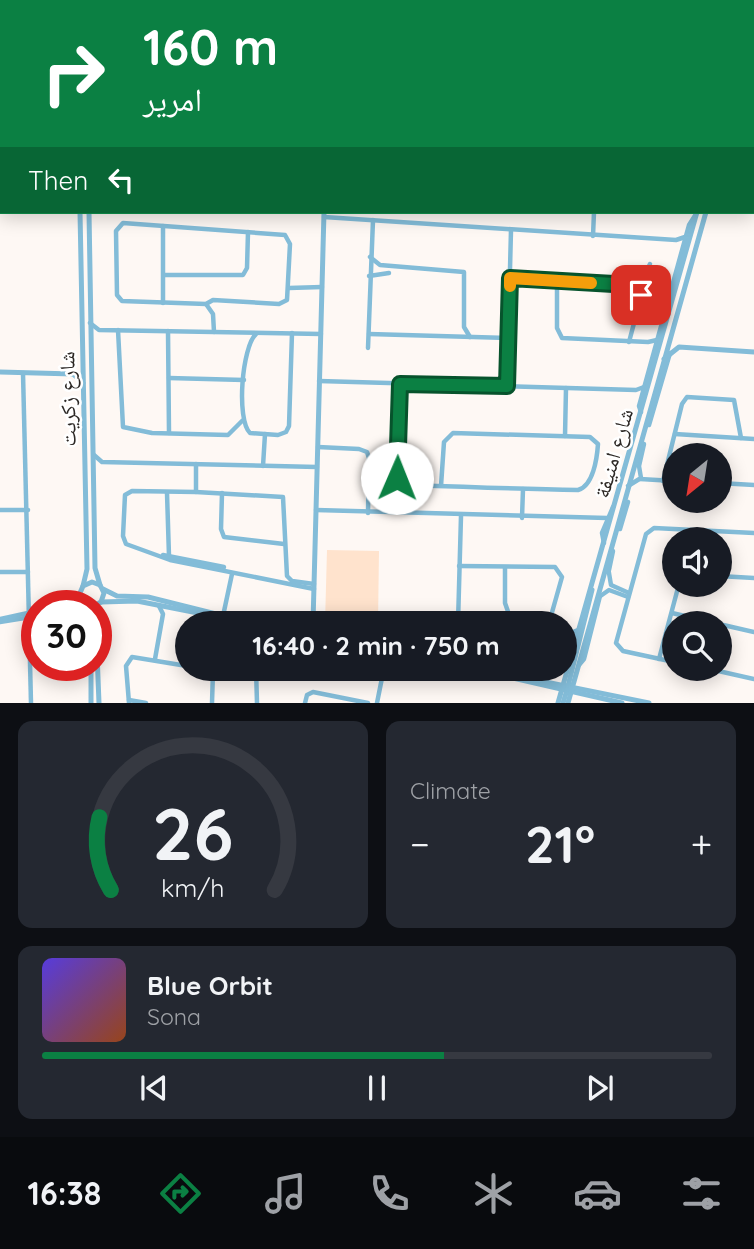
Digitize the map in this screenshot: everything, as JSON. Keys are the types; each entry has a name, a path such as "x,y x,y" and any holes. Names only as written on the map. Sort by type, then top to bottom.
{"street":[{"name":"شارع زكريت","path":"80,214 87,569 81,590"},
{"name":"شارع زكريت","path":"89,214 95,568 101,587 99,590"},
{"path":"313,611 324,214 593,236 676,240 685,237"},
{"path":"593,236 594,214"},
{"path":"642,412 639,406 656,343 685,237 696,214"},
{"name":"شارع امنيفة","path":"577,634 642,412 683,251 696,214"},
{"name":"شارع امنيفة","path":"577,669 705,214"},
{"path":"368,348 373,220"},
{"path":"124,223 248,232 281,234 289,239 289,288 287,300 281,304 213,300 206,304 125,302 118,297 116,231 124,223"},
{"path":"163,226 163,303"},
{"path":"507,386 511,230"},
{"path":"164,275 244,274 247,268 248,232"},
{"path":"676,240 683,251"},
{"path":"370,257 380,265 464,272 464,327 470,337"},
{"path":"638,289 645,281 650,264"},
{"path":"369,276 389,273"},
{"path":"510,278 631,285 638,289 641,297 629,342"},
{"path":"557,281 556,328 560,337 566,340 656,343"},
{"path":"289,288 322,287"},
{"path":"206,304 212,311 214,332"},
{"path":"89,323 99,330 321,334"},
{"path":"671,329 673,341 679,346 754,352"},
{"path":"90,339 99,330"},
{"path":"118,330 122,425 129,430 228,435 242,420"},
{"path":"168,331 169,433"},
{"path":"256,334 247,345 242,420 246,430 252,434 280,434 289,428 292,333"},
{"path":"369,334 508,338"},
{"path":"662,363 670,352 679,346"},
{"path":"640,461 670,352"},
{"path":"73,373 83,362"},
{"path":"0,372 73,373 84,385"},
{"path":"23,373 28,590"},
{"path":"319,382 636,390 645,384 652,373"},
{"path":"169,378 244,380"},
{"path":"400,384 397,478 407,485 523,489 578,490 586,486 597,442 590,437 453,433 444,442 441,486"},
{"path":"565,436 566,388"},
{"path":"636,390 642,395"},
{"path":"673,443 683,401 693,395 734,400 741,438"},
{"path":"263,466 265,434"},
{"path":"675,434 754,439"},
{"path":"318,447 359,449 367,452 368,513"},
{"path":"638,450 640,479"},
{"path":"94,455 102,461 317,467"},
{"path":"94,469 102,461"},
{"path":"196,464 196,492"},
{"path":"628,486 640,479 662,481"},
{"path":"732,484 754,485"},
{"path":"523,489 523,518"},
{"path":"132,491 196,492 283,497 288,578 314,587 232,574 126,544 123,536 123,501 126,494 132,491"},
{"path":"167,493 169,556"},
{"path":"222,493 221,531 226,538 284,544"},
{"path":"609,570 628,502"},
{"path":"604,543 604,525 614,507"},
{"path":"0,510 28,510"},
{"path":"316,510 523,518 607,518"},
{"path":"458,611 461,516"},
{"path":"599,520 604,525"},
{"path":"662,528 648,531 628,595 616,646 623,652 662,660"},
{"path":"732,532 754,533"},
{"path":"160,555 224,567"},
{"path":"607,561 613,587 628,595"},
{"path":"459,566 558,568 562,577 552,611"},
{"path":"505,568 505,603 508,611"},
{"path":"0,572 28,572"},
{"path":"221,611 232,574"},
{"path":"732,577 754,578"},
{"path":"83,586 92,582 126,598 189,611"},
{"path":"566,703 567,689 592,597 592,584"},
{"path":"598,598 610,590 628,595"},
{"path":"112,600 148,597 201,611"},
{"path":"155,659 163,614 159,606"},
{"path":"163,614 170,608"},
{"path":"0,621 21,617"},
{"path":"732,627 754,632"},
{"path":"659,659 662,649"},
{"path":"146,703 129,701 128,660 136,656 175,663"},
{"path":"732,674 754,679"},
{"path":"577,677 587,689"},
{"path":"30,681 31,703"},
{"path":"91,681 91,703"},
{"path":"98,681 99,703"},
{"path":"212,703 213,681"},
{"path":"256,681 257,703"},
{"path":"377,703 381,681"},
{"path":"516,681 547,688 587,689 649,703"},
{"path":"548,681 567,689 622,703"},
{"name":"شارع امنيفة","path":"567,681 567,689"},
{"name":"شارع امنيفة","path":"558,703 572,681"},
{"path":"527,684 618,696"},
{"path":"547,688 558,703"},
{"path":"305,703 307,695 313,692 368,703"}],"shaded area":[{"path":"327,550 379,551 378,611 325,611"}],"slow traffic":[{"path":"510,286 510,278 591,283"}],"route":[{"path":"397,478 400,384 507,386 510,278 631,285 635,286 641,295"}]}
